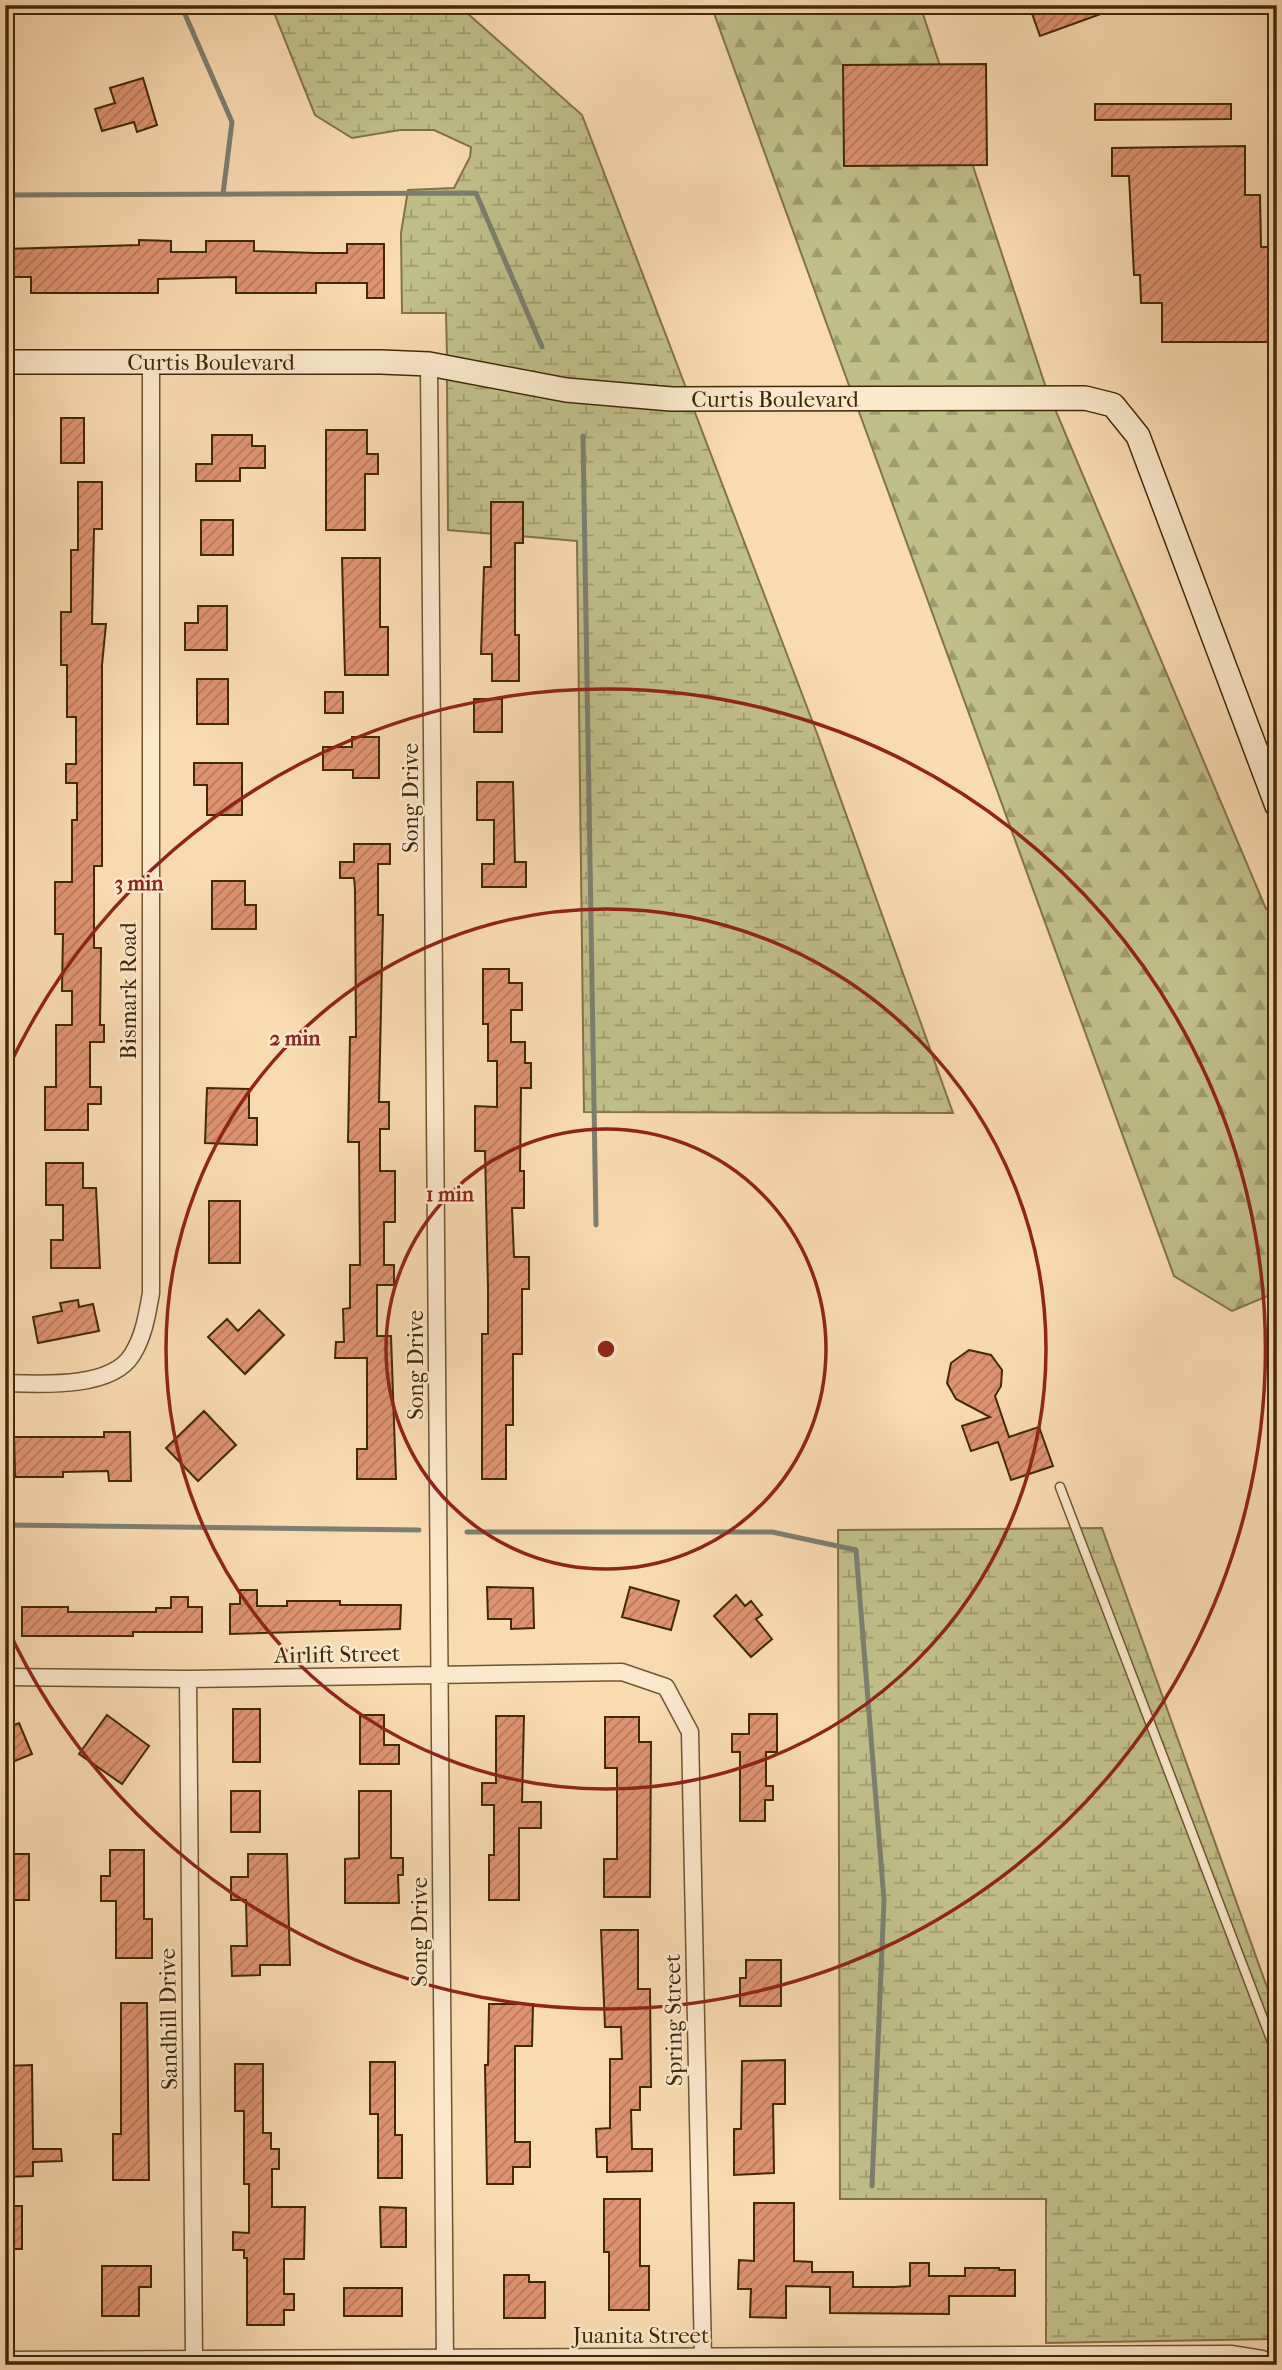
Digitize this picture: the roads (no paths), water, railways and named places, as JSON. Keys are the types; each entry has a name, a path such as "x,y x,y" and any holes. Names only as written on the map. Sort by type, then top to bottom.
{"street":[{"name":"Curtis Boulevard","path":"5,362 381,362 429,364 566,390 671,399 1085,398 1114,405 1138,436 1277,806"},
{"name":"Bismark Road","path":"5,1383 65,1384 104,1375 131,1357 145,1326 151,1293 152,362"},
{"name":"Song Drive","path":"429,364 445,2361"},
{"name":"Airlift Street","path":"5,1677 188,1679 622,1672 666,1686"},
{"name":"Sandhill Drive","path":"188,1679 194,2359"},
{"name":"Spring Street","path":"666,1686 690,1732 703,2358"},
{"name":"Juanita Street","path":"5,2360 445,2361 1231,2354 1262,2359 1275,2365"}],"lane":[{"path":"1060,1487 1277,2055"}],"waterway":[{"path":"181,5 232,122 223,194"},
{"path":"5,195 476,193 542,347"},
{"path":"583,436 596,1225"},
{"path":"5,1525 419,1530"},
{"path":"467,1532 772,1532 856,1550 884,1900 872,2186"}]}
